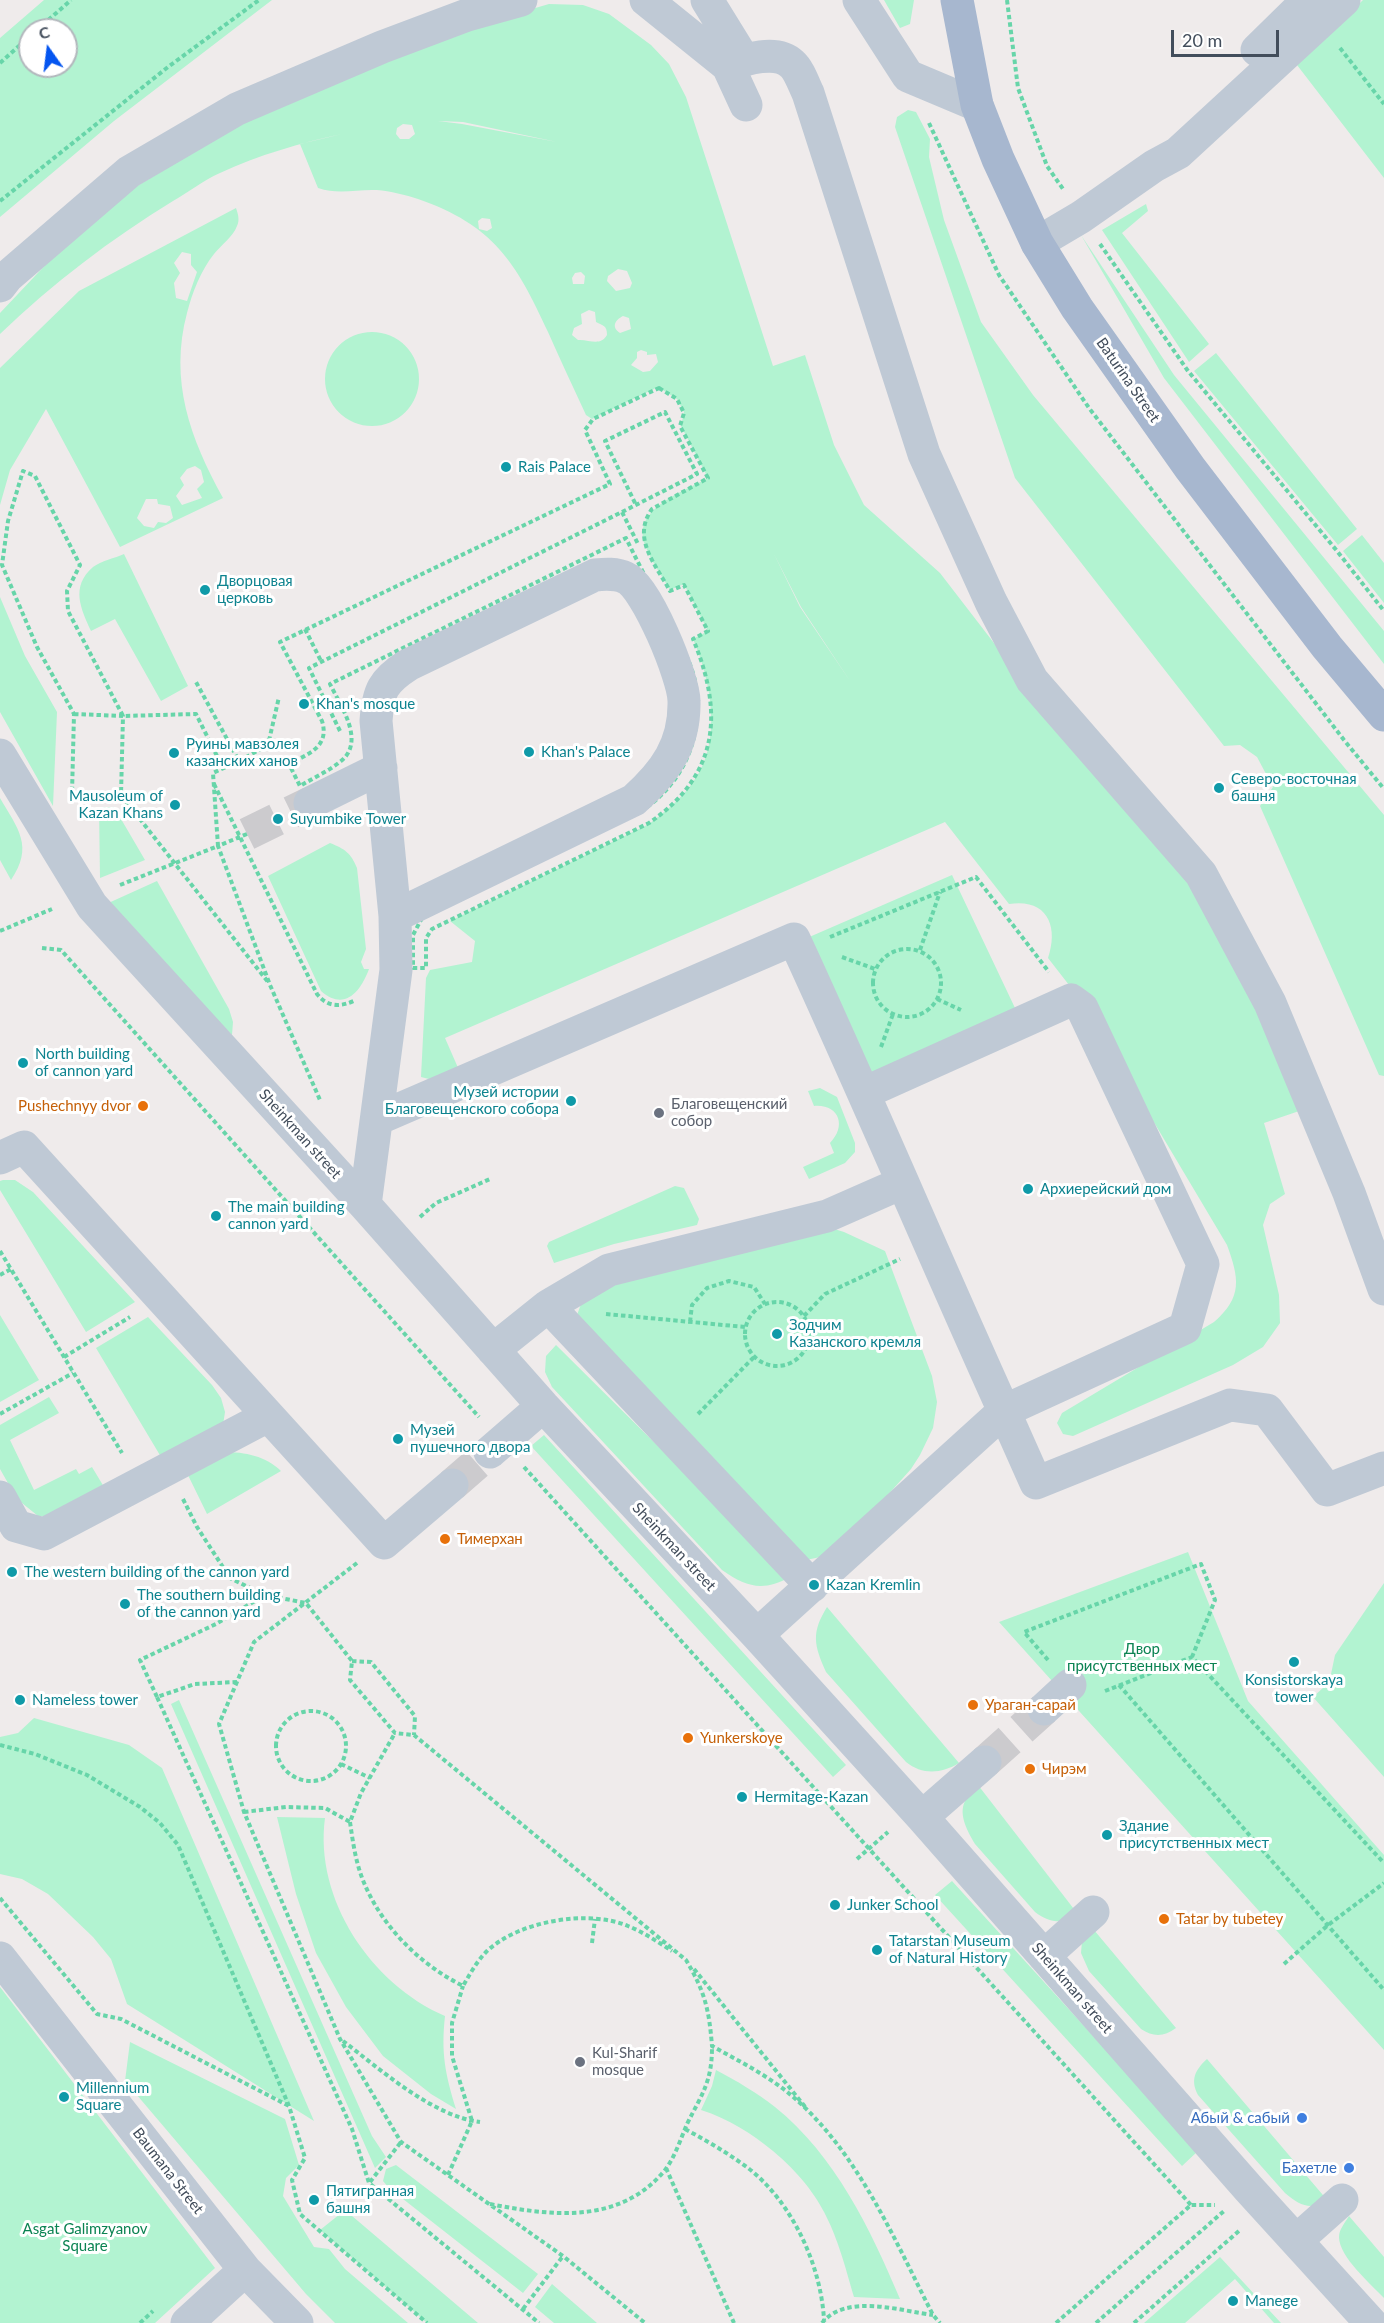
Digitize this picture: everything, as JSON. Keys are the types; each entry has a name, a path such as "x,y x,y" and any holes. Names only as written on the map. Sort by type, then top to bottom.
{"main road":[{"name":"Baturina Street","path":"957,0 978,105 998,159 1037,243 1077,308 1190,468 1327,647 1384,715"}],"street":[{"path":"0,286 7,277 129,172 237,109 382,47 467,15 521,0"},
{"path":"646,0 736,63 776,56 792,63 808,93 924,454 991,602 1032,680 1201,874 1270,1003 1349,1193 1384,1289"},
{"path":"707,0 736,63 746,105"},
{"path":"859,0 908,76 978,105"},
{"path":"1037,243 1082,217 1154,166 1178,153 1314,11 1344,0"},
{"path":"364,1205 396,970 394,916 361,767 376,721 377,701 384,685 401,669 594,574 611,573 628,578 640,590 676,663 684,700 681,728 667,766 655,782 634,800 394,916"},
{"name":"Sheinkman street","path":"0,754 92,906 543,1406 757,1635 1249,2189 1371,2323"},
{"path":"309,803 361,767"},
{"path":"377,1119 794,939 1035,1483 1230,1405 1267,1410 1327,1490 1384,1468"},
{"path":"757,1635 1004,1411 1185,1328 1203,1264 1082,1008 1071,1000 864,1093"},
{"path":"0,1158 24,1147 384,1543 452,1485"},
{"path":"493,1350 548,1306 609,1270 827,1216 902,1183"},
{"path":"548,1306 812,1586"},
{"path":"491,1438 543,1406"},
{"path":"0,1497 16,1526 44,1534 268,1416"},
{"path":"1044,1709 1070,1685"},
{"path":"917,1813 985,1762"},
{"path":"1044,1956 1094,1912"},
{"name":"Baumana Street","path":"0,1958 245,2270 297,2323"},
{"path":"1297,2240 1342,2200"},
{"path":"187,2323 245,2270"}],"path":[{"path":"51,18 71,0"},
{"path":"0,201 168,67 259,0"},
{"path":"1007,0 1018,88 1047,166 1064,191"},
{"path":"1314,11 1384,104"},
{"path":"0,63 18,47"},
{"path":"1095,236 1188,371 1384,611"},
{"path":"659,388 677,399 684,413 680,426 708,478 652,509 643,526 642,535 645,546 670,591 684,585 708,631 693,639 705,670 711,704 709,737 694,781 674,804 649,823 432,929 426,938 426,968 412,968 412,942 415,929 422,918 643,810 660,798 673,784 690,754 695,732 696,688 689,661 626,538 330,684 350,727 361,767 342,760 300,786 289,764 317,749 324,737 322,721 280,642 610,484 585,430 592,419 659,388"},
{"path":"341,733 309,668 321,661 622,512 636,505 697,474 665,412 605,441 636,505"},
{"path":"121,795 72,794 74,714 37,647 2,565 8,521 24,471 35,476 80,565 67,591 68,611 123,716 121,795 270,985"},
{"path":"622,512 654,576"},
{"path":"305,629 321,661"},
{"path":"686,640 699,670 705,712"},
{"path":"196,682 239,761"},
{"path":"279,697 268,745 213,773 218,846 270,985 322,1106"},
{"path":"74,714 123,716 196,714 224,768"},
{"path":"345,742 361,767"},
{"path":"646,817 661,809 672,797 691,773 695,762"},
{"path":"214,784 317,994 325,1002 338,1006 350,1003 362,996"},
{"path":"153,872 247,834"},
{"path":"820,940 976,877 1071,1000"},
{"path":"920,950 940,892"},
{"path":"0,929 10,927 85,893"},
{"path":"42,948 61,950 491,1438 869,1848 1191,2205"},
{"path":"899,949 920,950 929,956 940,971 941,990 926,1012 910,1017 893,1014 884,1009 877,1000 872,980 875,969 889,953 899,949"},
{"path":"419,959 420,968"},
{"path":"395,1240 436,1203 490,1179"},
{"path":"804,1316 825,1294 929,1245"},
{"path":"0,1251 140,1483"},
{"path":"0,1275 11,1269"},
{"path":"690,1322 692,1305 707,1288 729,1281 754,1287 765,1304"},
{"path":"64,1357 161,1298"},
{"path":"787,1303 804,1316 809,1336 807,1346 793,1362 783,1366 773,1366 754,1357 748,1348 745,1327 756,1309 765,1304 787,1303"},
{"path":"600,1313 745,1327"},
{"path":"674,1439 754,1357"},
{"path":"0,1414 73,1373"},
{"path":"196,1527 230,1578 265,1595 306,1603 352,1661 350,1680 394,1733 414,1735 686,1960 816,2120 869,2192 933,2315 940,2323"},
{"path":"384,1543 254,1642 219,1724 244,1812 340,2039 401,2142 563,2256 645,2323"},
{"path":"1024,1632 1201,1564 1215,1599 1192,1657 1119,1685 1384,1990"},
{"path":"265,1595 216,1624 140,1660 351,2129 369,2183 539,2323"},
{"path":"1192,1657 1384,1863"},
{"path":"352,1661 372,1662 416,1716 414,1735"},
{"path":"157,1697 195,1684 237,1682"},
{"path":"312,1710 324,1713 334,1719 342,1729 346,1741 346,1753 341,1764 325,1779 314,1782 292,1777 284,1770 275,1749 280,1728 288,1718 299,1712 312,1710"},
{"path":"394,1733 361,1793 350,1822 355,1856 365,1886 400,1938 440,1974 463,1986"},
{"path":"0,1745 35,1754 87,1775 140,1807 160,1823 178,1845 290,2106 305,2158 292,2180 300,2214 427,2323"},
{"path":"341,1764 370,1778"},
{"path":"244,1812 286,1807 325,1808 350,1822"},
{"path":"857,1859 917,1813"},
{"path":"1284,1964 1328,1925 1384,1883"},
{"path":"0,1898 97,2014 121,2019 290,2106"},
{"path":"448,2175 472,2121 452,2056 452,2023 463,1986 474,1967 488,1950 538,1925 565,1919 595,1919 626,1925 686,1960 706,2000 712,2046 710,2078 666,2168 651,2184 636,2194 615,2205 591,2212 560,2214 531,2212 489,2203"},
{"path":"592,1943 595,1919"},
{"path":"340,2039 431,2104 472,2121 480,2122"},
{"path":"712,2046 786,2091 816,2120"},
{"path":"685,2129 749,2169 764,2182 784,2209 800,2233 813,2260 821,2296 823,2321 845,2309 867,2306 933,2315"},
{"path":"369,2183 401,2142"},
{"path":"666,2168 734,2323"},
{"path":"1096,2323 1249,2189"},
{"path":"1056,2323 1191,2205 1218,2205 1229,2217"},
{"path":"1235,2223 1248,2238"},
{"path":"1134,2323 1240,2230"},
{"path":"523,2309 563,2256"}],"green space":[{"path":"44,0 272,0 114,121 0,217 0,38 18,22 18,78 78,78 78,18 23,18"},
{"path":"884,0 914,0 910,24 900,28"},
{"path":"1363,0 1384,0 1384,178 1297,65"},
{"path":"549,4 583,5 609,14 651,45 669,64 686,97 773,366 805,355 834,445 864,505 940,573 1081,756 1146,825 1249,966 1308,1108 1264,1123 1285,1194 1270,1204 1263,1225 1279,1295 1280,1323 1263,1347 1233,1365 1073,1436 1063,1434 1057,1423 1062,1413 1214,1322 1230,1304 1236,1286 1236,1277 1227,1245 1083,1003 1048,958 1052,935 1047,917 1033,905 1009,904 945,822 445,1038 459,1070 433,1080 421,1077 426,978 430,970 472,962 475,941 450,921 649,824 683,794 702,766 708,749 711,711 705,673 693,639 708,631 684,584 670,590 647,551 643,532 645,521 662,503 708,478 681,426 684,412 677,399 658,387 592,419 586,415 525,285 513,266 484,234 444,209 408,196 377,190 341,191 318,188 300,144 220,173 105,246 41,297 0,334 0,313 52,258 137,186 266,109 474,26","holes":["438,121 463,122 557,142 462,124","403,124 412,125 415,134 409,139 400,139 396,134 397,128","482,218 490,219 492,228 487,231 479,229 478,221","618,269 627,271 632,283 630,288 616,291 607,281 608,276","581,272 585,276 584,284 573,284 572,278 575,273","589,310 595,312 596,322 603,325 607,335 598,342 578,340 572,335 574,328 582,324 581,314","623,316 629,318 631,329 620,333 617,331 615,324","641,350 647,352 647,355 656,354 658,362 650,371 643,372 631,365 637,358 637,352","774,554 801,607 850,681 800,607"]},
{"path":"908,110 916,112 930,139 929,157 944,220 981,322 1033,395 1384,815 1384,1076 1379,1075 1260,806 1273,787 1257,757 1240,745 1224,746 1015,478 895,127 897,117"},
{"path":"1146,204 1148,211 1122,233 1209,344 1189,362 1102,230"},
{"path":"236,208 239,219 235,230 209,260 194,290 182,338 180,362 182,386 192,431 223,498 120,547 46,409 10,470 0,505 0,368 79,291","holes":["182,252 191,254 191,265 197,272 187,301 176,298 174,283 180,273 174,263","195,466 201,470 204,482 197,489 202,498 182,505 176,496 184,485 180,478 187,469","146,499 157,499 158,504 170,506 173,518 166,523 158,522 154,528 144,526 137,518"]},
{"path":"1081,235 1174,375 1384,631 1384,664 1164,378"},
{"path":"372,332 390,336 405,346 415,361 419,379 415,397 405,412 390,422 372,426 354,422 339,412 329,397 325,379 329,361 339,346 354,336"},
{"path":"1216,353 1357,529 1338,545 1194,371"},
{"path":"1362,535 1384,563 1384,603 1343,551"},
{"path":"124,554 188,686 161,701 115,619 91,631 81,606 80,590 86,575 96,565"},
{"path":"0,597 25,656 57,712 53,806 0,712"},
{"path":"0,798 21,838 22,857 11,880 0,860"},
{"path":"99,807 114,807 145,860 100,878"},
{"path":"330,843 347,852 357,868 366,949 361,962 364,969 369,969 357,991 345,999 338,1000 321,991 268,876"},
{"path":"952,875 1015,1008 873,1076 807,938"},
{"path":"157,881 229,1009 233,1022 232,1035 104,905"},
{"path":"820,1088 837,1097 855,1143 855,1152 845,1163 809,1179 803,1167 834,1153 830,1143 838,1130 839,1123 835,1112 823,1106 814,1106 808,1091"},
{"path":"15,1180 33,1192 135,1302 86,1332 0,1190 0,1181"},
{"path":"675,1186 684,1188 699,1219 697,1225 614,1244 554,1263 547,1246 549,1242"},
{"path":"831,1228 885,1251 932,1376 937,1402 933,1428 911,1469 835,1554 806,1560 577,1315 581,1304 619,1278"},
{"path":"0,1315 39,1380 0,1402"},
{"path":"148,1317 212,1385 221,1398 225,1412 223,1425 164,1462 96,1348"},
{"path":"556,1345 790,1577 771,1585 755,1586 722,1570 552,1387 545,1372 546,1356"},
{"path":"49,1397 59,1413 10,1440 34,1490 76,1469 79,1474 92,1467 107,1492 53,1517 38,1516 17,1499 0,1469 0,1425"},
{"path":"544,1435 846,1765 833,1777 531,1446"},
{"path":"224,1452 255,1456 281,1471 207,1514 186,1471"},
{"name":"Двор присутственных мест","path":"1188,1552 1248,1701 1384,1855 1384,2050 999,1622"},
{"path":"1384,1583 1384,1777 1313,1697 1324,1687 1331,1674 1335,1655"},
{"path":"827,1607 959,1763 939,1771 925,1771 906,1762 826,1672 817,1646 816,1632"},
{"path":"179,1700 372,2136 386,2157 375,2168 171,1704"},
{"path":"34,1718 129,1745 162,1768 314,2121 127,2004 111,1959 93,1937 48,1894 22,1879 0,1874 0,1737 18,1733"},
{"path":"978,1785 1077,1913 1056,1921 1046,1919 1035,1912 975,1844 965,1823 963,1806"},
{"path":"277,1817 325,1818 324,1848 329,1879 339,1908 353,1935 372,1961 393,1983 418,2002 445,2016 443,2041 445,2063 456,2109 431,2094 383,2056 346,2007 316,1953 296,1894"},
{"path":"952,1881 1198,2151 1182,2166 935,1895"},
{"path":"1094,1930 1176,2028 1158,2035 1141,2029 1089,1971 1081,1953 1082,1941"},
{"name":"Asgat Galimzyanov Square","path":"0,1987 215,2268 155,2323 0,2323"},
{"path":"130,2042 285,2119 299,2165 286,2178 283,2196 314,2247 329,2249 345,2269 408,2323 335,2323 306,2294 125,2081"},
{"path":"1207,2059 1328,2201 1310,2206 1300,2203 1285,2193 1198,2095 1194,2085 1195,2076 1199,2067"},
{"path":"716,2070 747,2087 775,2107 816,2148 864,2221 900,2299 854,2297 827,2217 805,2184 773,2151 756,2138 730,2122 701,2110 712,2086"},
{"path":"396,2165 538,2274 523,2293 389,2188 383,2181 386,2169"},
{"path":"345,2210 478,2323 427,2323 320,2230"},
{"path":"1349,2216 1384,2257 1384,2298 1357,2270 1340,2245 1340,2231"},
{"path":"1220,2257 1281,2323 1274,2323 1235,2279 1185,2323 1144,2323"},
{"path":"552,2284 597,2323 554,2323 535,2307"}],"tunnel":[{"path":"247,834 310,803"},
{"path":"452,1485 490,1452"},
{"path":"985,1762 1044,1709"}],"place":[{"name":"Rais Palace","path":"506,467"},
{"name":"Дворцовая церковь","path":"205,590"},
{"name":"Khan's mosque","path":"304,704"},
{"name":"Khan's Palace","path":"529,752"},
{"name":"Руины мавзолея казанских ханов","path":"174,753"},
{"name":"Северо-восточная башня","path":"1219,788"},
{"name":"Mausoleum of Kazan Khans","path":"175,805"},
{"name":"Suyumbike Tower","path":"278,819"},
{"name":"North building of cannon yard","path":"23,1063"},
{"name":"Музей истории Благовещенского собора","path":"571,1101"},
{"name":"Pushechnyy dvor","path":"143,1106"},
{"name":"Благовещенский собор","path":"659,1113"},
{"name":"Архиерейский дом","path":"1028,1189"},
{"name":"The main building cannon yard","path":"216,1216"},
{"name":"Зодчим Казанского кремля","path":"777,1334"},
{"name":"Музей пушечного двора","path":"398,1439"},
{"name":"Тимерхан","path":"445,1539"},
{"name":"The western building of the cannon yard","path":"12,1572"},
{"name":"Kazan Kremlin","path":"814,1585"},
{"name":"The southern building of the cannon yard","path":"125,1604"},
{"name":"Konsistorskaya tower","path":"1294,1662"},
{"name":"Nameless tower","path":"20,1700"},
{"name":"Ураган-сарай","path":"973,1705"},
{"name":"Yunkerskoye","path":"688,1738"},
{"name":"Чирэм","path":"1030,1769"},
{"name":"Hermitage-Kazan","path":"742,1797"},
{"name":"Здание присутственных мест","path":"1107,1835"},
{"name":"Junker School","path":"835,1905"},
{"name":"Tatar by tubetey","path":"1164,1919"},
{"name":"Tatarstan Museum of Natural History","path":"877,1950"},
{"name":"Kul-Sharif mosque","path":"580,2062"},
{"name":"Millennium Square","path":"64,2097"},
{"name":"Абый & сабый","path":"1302,2118"},
{"name":"Бахетле","path":"1349,2168"},
{"name":"Пятигранная башня","path":"314,2200"},
{"name":"Manege","path":"1233,2301"}]}
